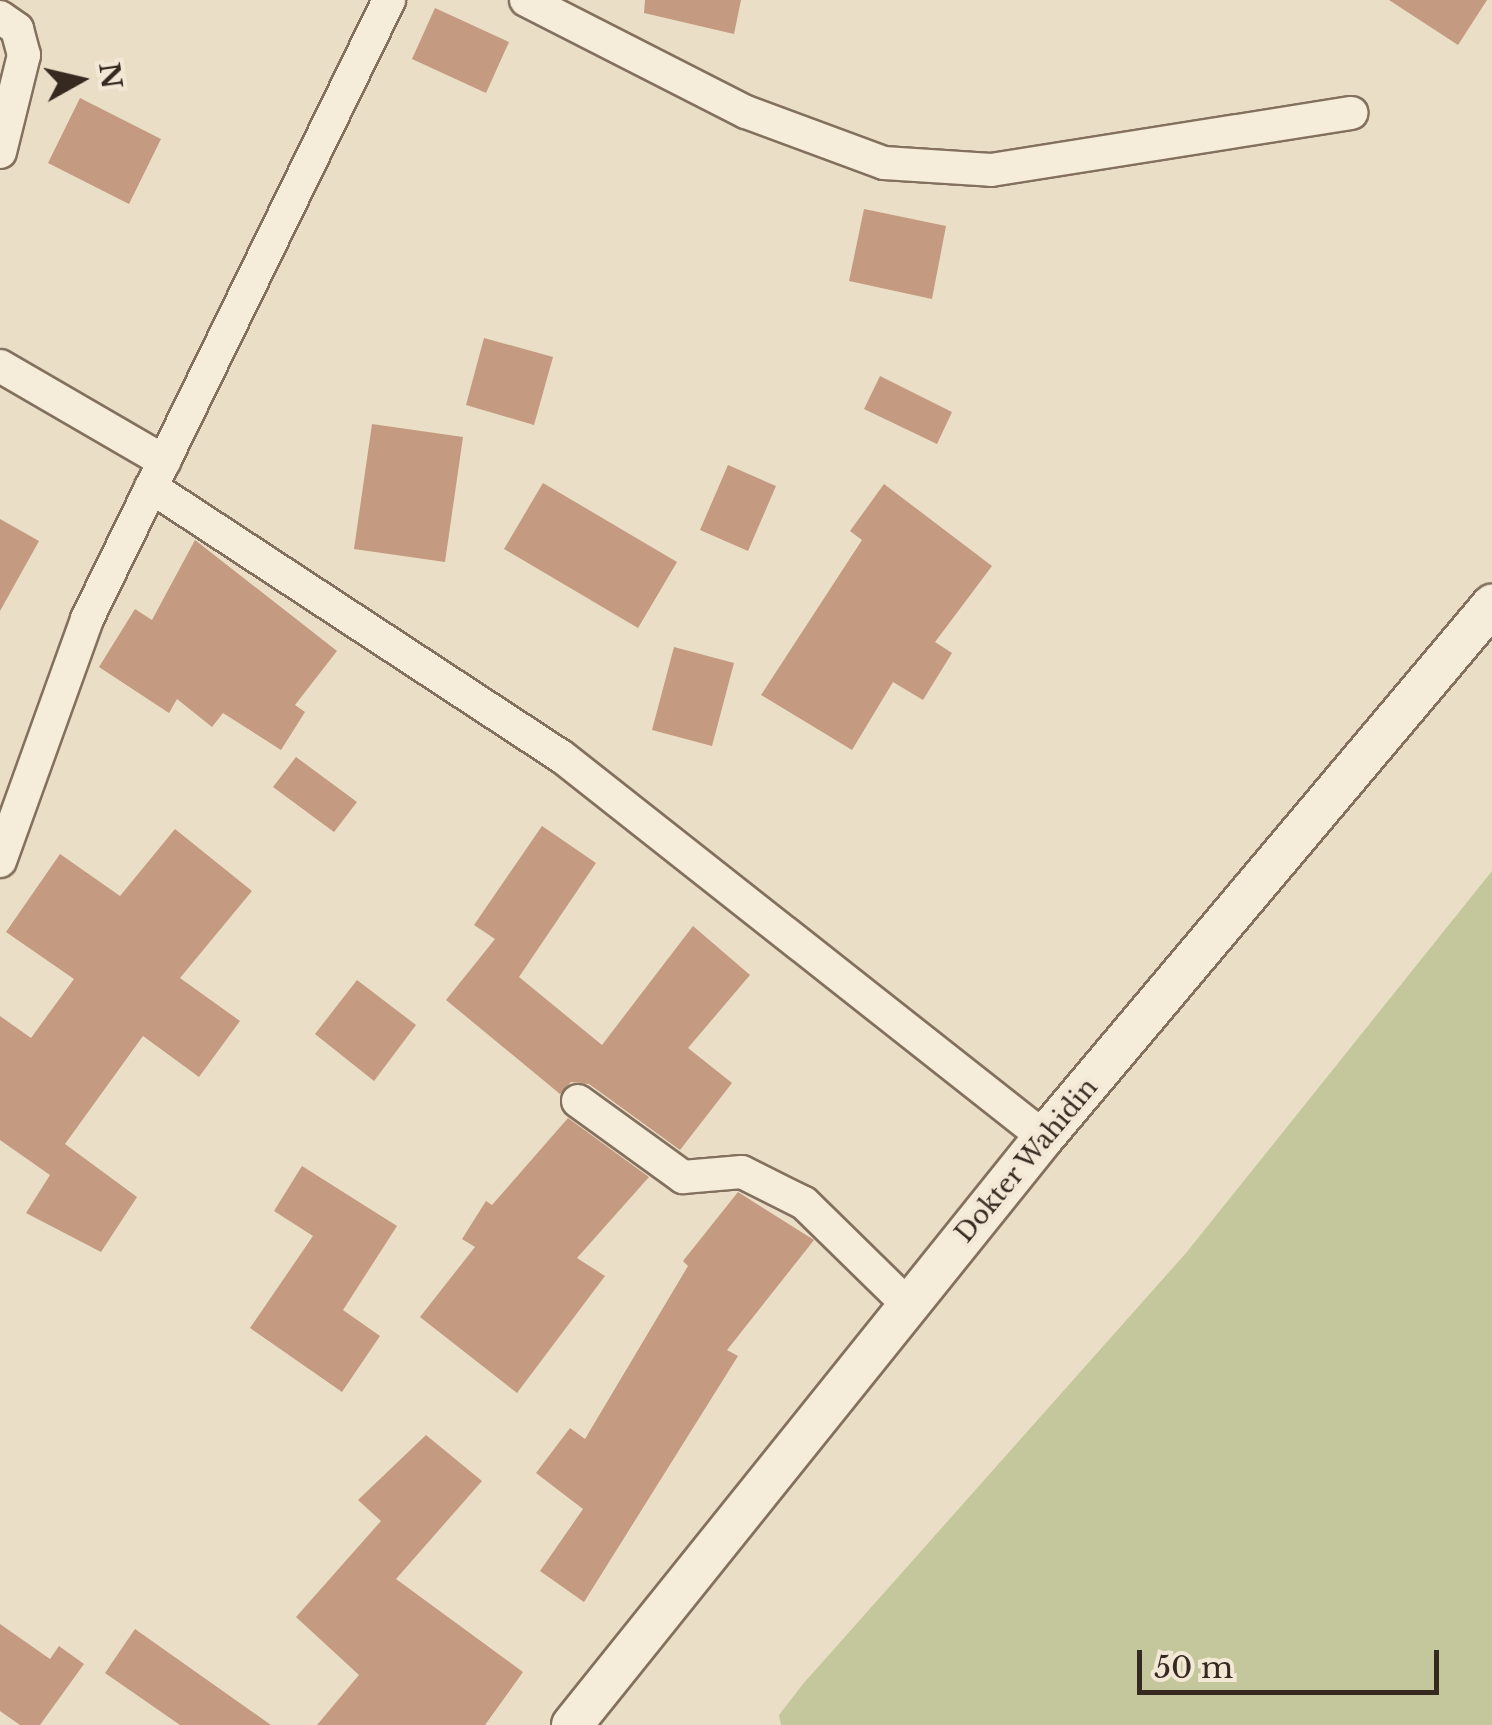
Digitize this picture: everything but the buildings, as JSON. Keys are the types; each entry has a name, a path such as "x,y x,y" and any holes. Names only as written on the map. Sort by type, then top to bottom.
{"street":[{"path":"0,861 87,619 389,0"},
{"path":"526,0 746,112 884,163 991,170 1352,113"},
{"path":"0,17 17,29 24,55 0,152"},
{"path":"0,366 561,756 1044,1137"},
{"name":"Dokter Wahidin","path":"572,1725 1044,1137 1492,605"},
{"path":"578,1102 683,1177 742,1172 804,1203 908,1305"}],"green space":[{"path":"1492,871 1492,1725 781,1725 779,1715 803,1684 1186,1253"}]}
